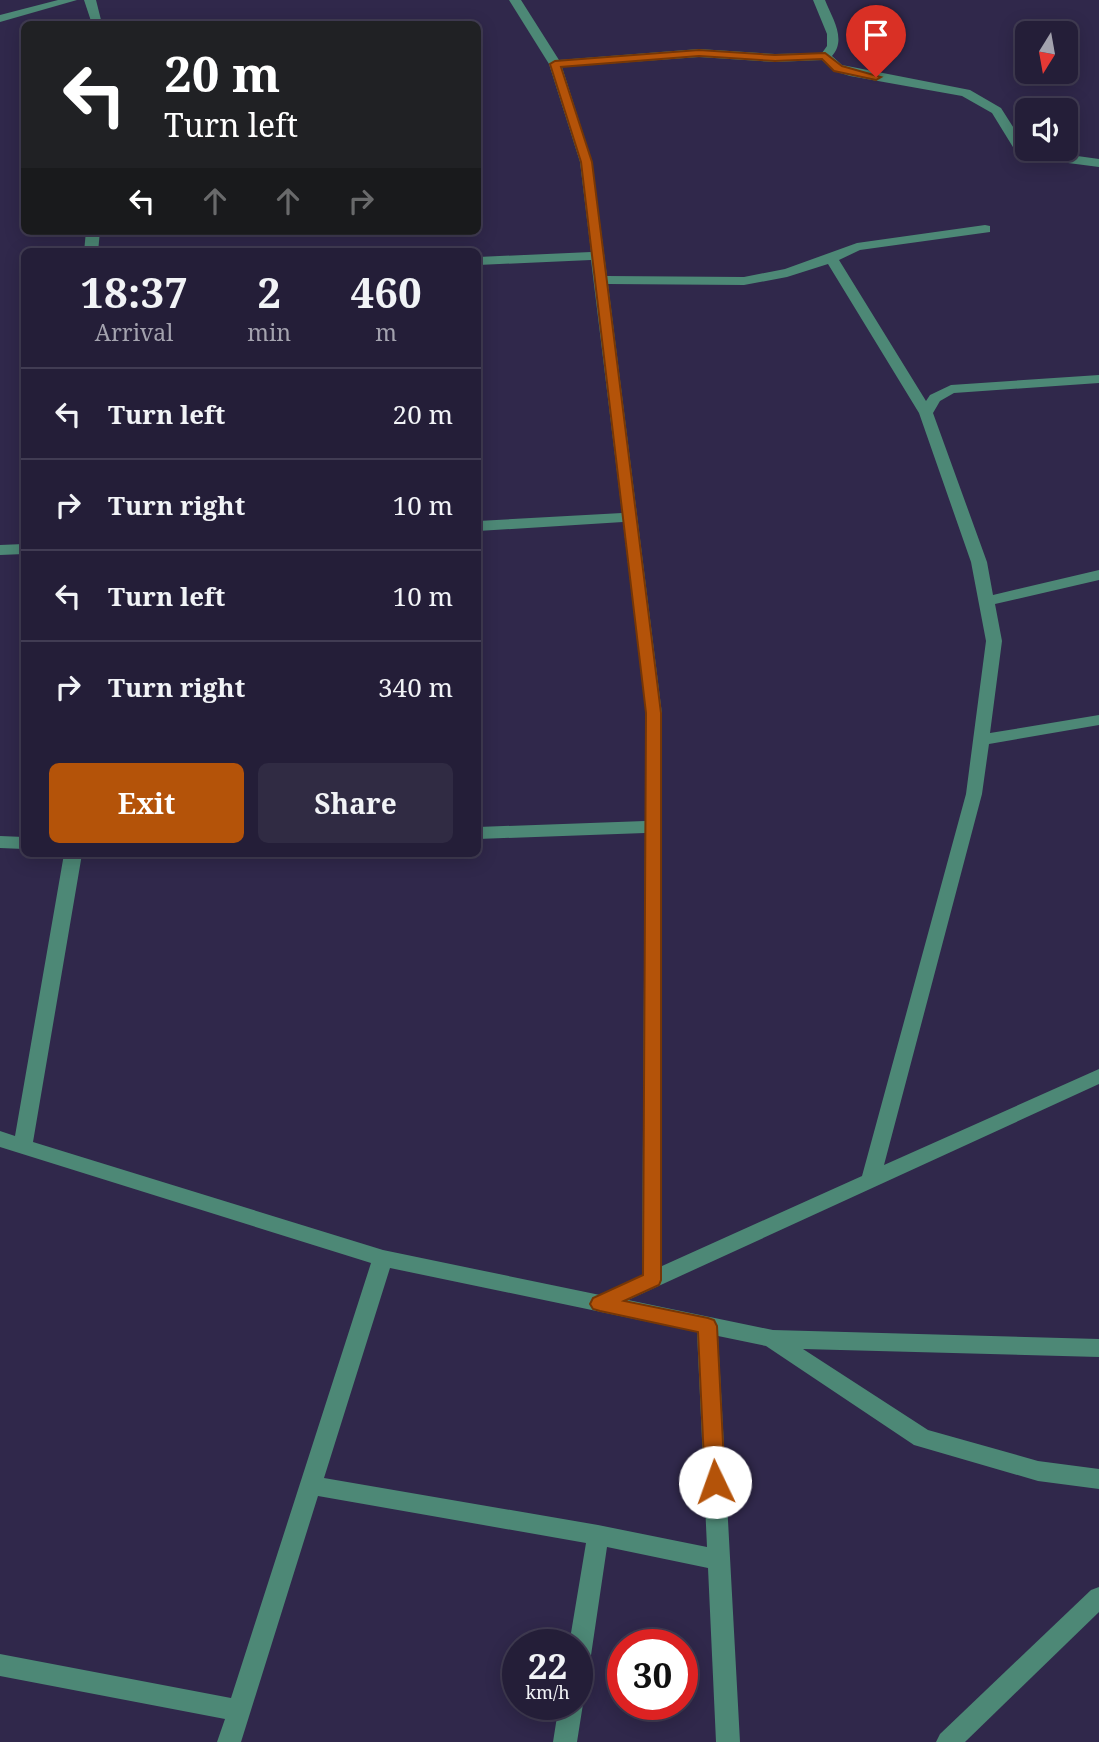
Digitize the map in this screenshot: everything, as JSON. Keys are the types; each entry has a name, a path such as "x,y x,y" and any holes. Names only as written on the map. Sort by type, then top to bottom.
{"street":[{"path":"0,19 71,0"},
{"path":"90,0 96,21"},
{"path":"515,0 555,64 586,162 654,713 652,1280"},
{"path":"819,0 833,34 833,47 825,56"},
{"path":"0,6 14,16"},
{"path":"555,64 699,53 775,58 825,56 838,68 854,73 966,93 997,111 1020,149 1045,156 1099,163"},
{"path":"601,280 744,281 787,273 831,259 857,247 985,229"},
{"path":"481,261 598,256"},
{"path":"831,259 926,413 979,562 994,641 974,794 872,1179"},
{"path":"926,413 935,398 951,389 1099,379"},
{"path":"481,526 630,517"},
{"path":"0,550 21,549"},
{"path":"987,601 1099,575"},
{"path":"982,740 1099,720"},
{"path":"481,833 653,827"},
{"path":"0,842 21,844"},
{"path":"23,1146 72,857"},
{"path":"600,1304 1099,1076"},
{"path":"0,1139 383,1258 773,1339 1099,1348"},
{"path":"229,1742 383,1258"},
{"path":"708,1326 728,1742"},
{"path":"773,1339 922,1437 1038,1471 1099,1479"},
{"path":"311,1485 598,1535 719,1560"},
{"path":"583,1629 598,1535"},
{"path":"948,1742 1099,1597"},
{"path":"0,1665 239,1711"},
{"path":"565,1742 568,1720"}],"route":[{"path":"715,1482 708,1326 600,1304 652,1280 654,713 586,162 555,64 699,53 775,58 825,56 838,68 876,77"}]}
